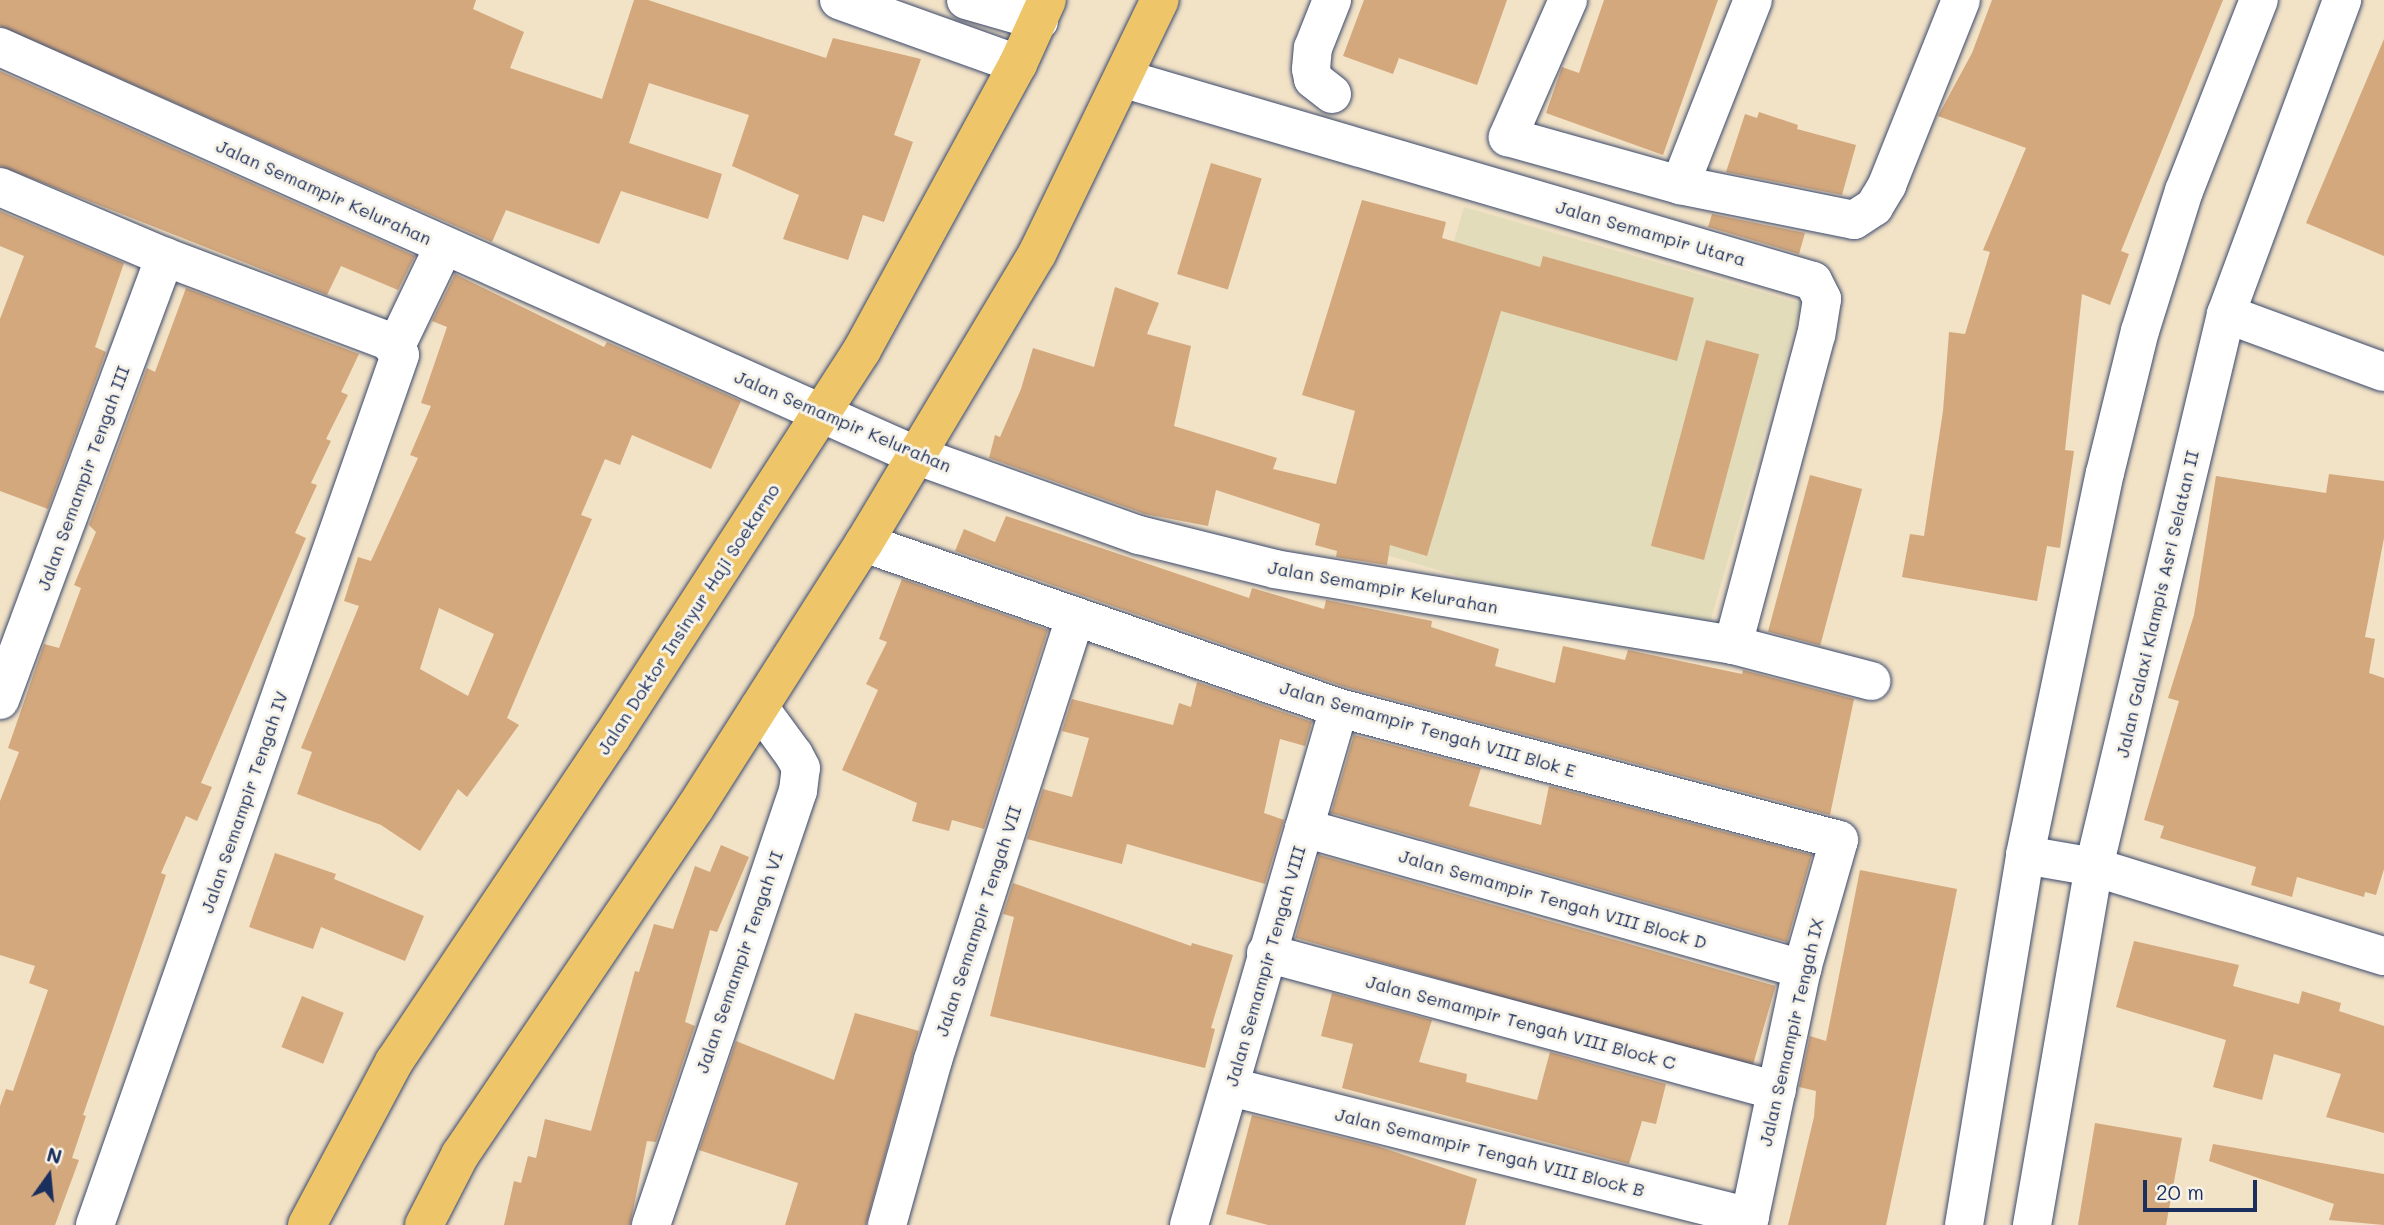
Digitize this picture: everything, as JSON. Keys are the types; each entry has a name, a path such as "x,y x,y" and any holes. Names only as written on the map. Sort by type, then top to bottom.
{"main road":[{"path":"424,1225 460,1155 759,707 864,543 1037,254 1125,79 1160,0"},
{"name":"Jalan Doktor Insinyur Haji Soekarno","path":"307,1225 394,1062 822,414 915,256 1018,64 1043,11"}],"street":[{"path":"839,0 1018,64"},
{"path":"966,0 1043,11"},
{"path":"1332,0 1313,48 1311,69 1314,79 1332,94"},
{"path":"1567,0 1508,137 1680,185 1843,219 1866,215 1888,185 1961,0"},
{"path":"1680,185 1753,0"},
{"path":"1964,1225 2025,855 2140,331 2184,191 2259,0"},
{"name":"Jalan Galaxi Klampis Asri Selatan II","path":"2032,1225 2094,867 2226,314 2343,0"},
{"name":"Jalan Semampir Kelurahan","path":"0,47 915,455 1139,536 1275,569 1733,645 1871,681"},
{"name":"Jalan Semampir Utara","path":"1125,79 1813,281 1822,299 1816,335 1733,645"},
{"path":"0,187 165,257 395,362"},
{"name":"Jalan Semampir Tengah IV","path":"95,1225 395,362 444,246"},
{"name":"Jalan Semampir Tengah III","path":"0,700 165,257"},
{"path":"2226,314 2384,372"},
{"name":"Jalan Semampir Tengah VIII Blok E","path":"864,543 1075,619 1339,708 1839,840"},
{"name":"Jalan Semampir Tengah VII","path":"887,1225 933,1060 1075,619"},
{"name":"Jalan Semampir Tengah VI","path":"651,1225 798,791 801,768 759,707"},
{"name":"Jalan Semampir Tengah VIII","path":"1189,1225 1339,708"},
{"name":"Jalan Semampir Tengah VIII Block D","path":"1304,828 1802,969"},
{"name":"Jalan Semampir Tengah IX","path":"1749,1221 1802,969 1839,840"},
{"path":"2025,855 2094,867 2384,956"},
{"name":"Jalan Semampir Tengah VIII Block C","path":"1266,953 1777,1091"},
{"name":"Jalan Semampir Tengah VIII Block B","path":"1231,1087 1749,1221"}],"shaded area":[{"path":"1464,207 1801,304 1703,646 1366,549"}],"building":[{"path":"0,0 476,0 473,9 524,32 510,68 602,99 634,0 648,0 826,58 833,38 921,59 894,135 913,142 884,222 863,215 848,260 783,239 799,195 732,166 749,115 649,83 629,143 722,174 708,219 621,191 599,244 506,210 492,242 0,26"},
{"path":"1364,0 1507,0 1477,85 1399,58 1393,74 1343,56"},
{"path":"1604,0 1718,0 1663,155 1546,113 1562,67 1579,73"},
{"path":"1992,0 2223,0 2121,251 2129,254 2110,305 2082,294 2065,450 2074,451 2060,548 2047,546 2037,601 1902,577 1910,534 1924,536 1943,411 1949,332 1965,334 1990,252 1983,250 2026,148 1938,116 1972,53"},
{"path":"2384,39 2384,256 2306,223"},
{"path":"0,71 415,256 398,290 341,266 327,295 0,166"},
{"path":"1759,112 1798,125 1797,129 1856,145 1842,195 1726,172 1745,114 1757,118"},
{"path":"1211,163 1262,178 1228,289 1177,274"},
{"path":"1362,200 1446,222 1442,238 1540,267 1543,256 1694,298 1677,361 1501,311 1427,556 1390,545 1387,565 1336,557 1337,551 1315,545 1320,524 1216,490 1208,526 1145,514 989,458 995,435 1000,437 1021,389 1033,348 1094,367 1115,287 1159,303 1147,334 1191,346 1174,426 1277,458 1273,469 1336,484 1355,411 1302,395"},
{"path":"0,211 124,263 95,347 106,352 48,509 0,491 0,319 24,256 0,246"},
{"path":"1712,214 1805,233 1799,254 1708,227"},
{"path":"455,274 604,347 607,342 741,401 711,469 632,435 620,465 605,459 581,515 592,519 507,718 519,725 467,797 458,789 420,851 381,825 297,794 312,752 301,748 359,606 344,601 358,557 371,561 418,458 410,455 431,406 421,403 447,327 432,321","holes":["439,608 494,634 468,696 420,669"]},
{"path":"186,288 359,354 341,392 348,395 326,439 331,441 311,483 317,485 295,533 306,538 201,783 212,787 197,821 186,816 161,873 166,875 83,1115 86,1116 72,1158 79,1160 55,1225 0,1225 0,1106 6,1089 13,1091 48,990 29,983 35,966 0,955 0,801 19,752 8,748 44,644 59,648 81,588 74,585 96,532 89,525 147,368 155,372"},
{"path":"1706,340 1759,354 1704,560 1651,546"},
{"path":"2329,474 2384,481 2384,538 2365,637 2375,639 2369,673 2384,678 2384,869 2376,895 2365,892 2364,897 2297,877 2292,897 2251,885 2256,867 2160,838 2164,826 2144,820 2179,701 2168,698 2194,615 2216,476 2326,493"},
{"path":"1810,475 1862,489 1820,645 1768,631"},
{"path":"1006,516 1249,598 1252,588 1324,609 1326,600 1432,621 1431,627 1499,649 1495,666 1555,683 1563,646 1625,660 1628,650 1742,674 1743,670 1854,699 1830,815 1345,687 955,551 964,529 995,542"},
{"path":"902,579 1048,630 984,829 952,820 949,831 912,821 917,803 842,770 878,690 866,684 887,642 879,639"},
{"path":"1197,682 1312,722 1305,746 1280,739 1264,813 1284,820 1265,884 1127,844 1122,864 1027,839 1043,789 1072,797 1089,738 1062,731 1072,699 1173,725 1179,703 1191,707"},
{"path":"1354,735 1481,768 1469,806 1541,825 1549,786 1812,855 1787,942 1331,813"},
{"path":"721,845 749,857 717,932 710,930 685,1022 695,1026 656,1142 647,1141 630,1225 504,1225 514,1181 521,1183 528,1156 536,1158 545,1119 591,1131 635,971 639,972 654,924 673,929 695,866 710,872"},
{"path":"275,853 336,874 334,879 424,916 405,961 321,927 313,949 249,927"},
{"path":"1319,855 1776,986 1752,1069 1295,938"},
{"path":"1860,870 1957,889 1949,930 1886,1225 1788,1225 1814,1117 1816,1091 1799,1087 1810,1036 1826,1041"},
{"path":"1013,883 1191,946 1192,943 1233,955 1211,1028 1215,1029 1205,1068 990,1016 1014,917 1003,914"},
{"path":"2134,941 2239,965 2233,986 2299,1004 2302,991 2341,1003 2339,1011 2384,1026 2384,1133 2326,1117 2341,1074 2274,1054 2262,1100 2213,1087 2226,1040 2116,1007"},
{"path":"1332,993 1432,1020 1419,1062 1467,1074 1466,1082 1537,1100 1550,1052 1666,1084 1656,1124 1642,1121 1629,1164 1342,1088 1353,1044 1321,1036"},
{"path":"302,996 344,1013 323,1064 281,1047"},
{"path":"855,1013 919,1031 866,1225 785,1225 798,1183 699,1150 736,1041 834,1080"},
{"path":"1252,1115 1377,1146 1477,1179 1465,1225 1268,1225 1226,1214"},
{"path":"2095,1123 2182,1138 2166,1225 2078,1225"},
{"path":"2213,1144 2384,1174 2384,1225 2329,1220 2334,1204 2209,1161"}]}
